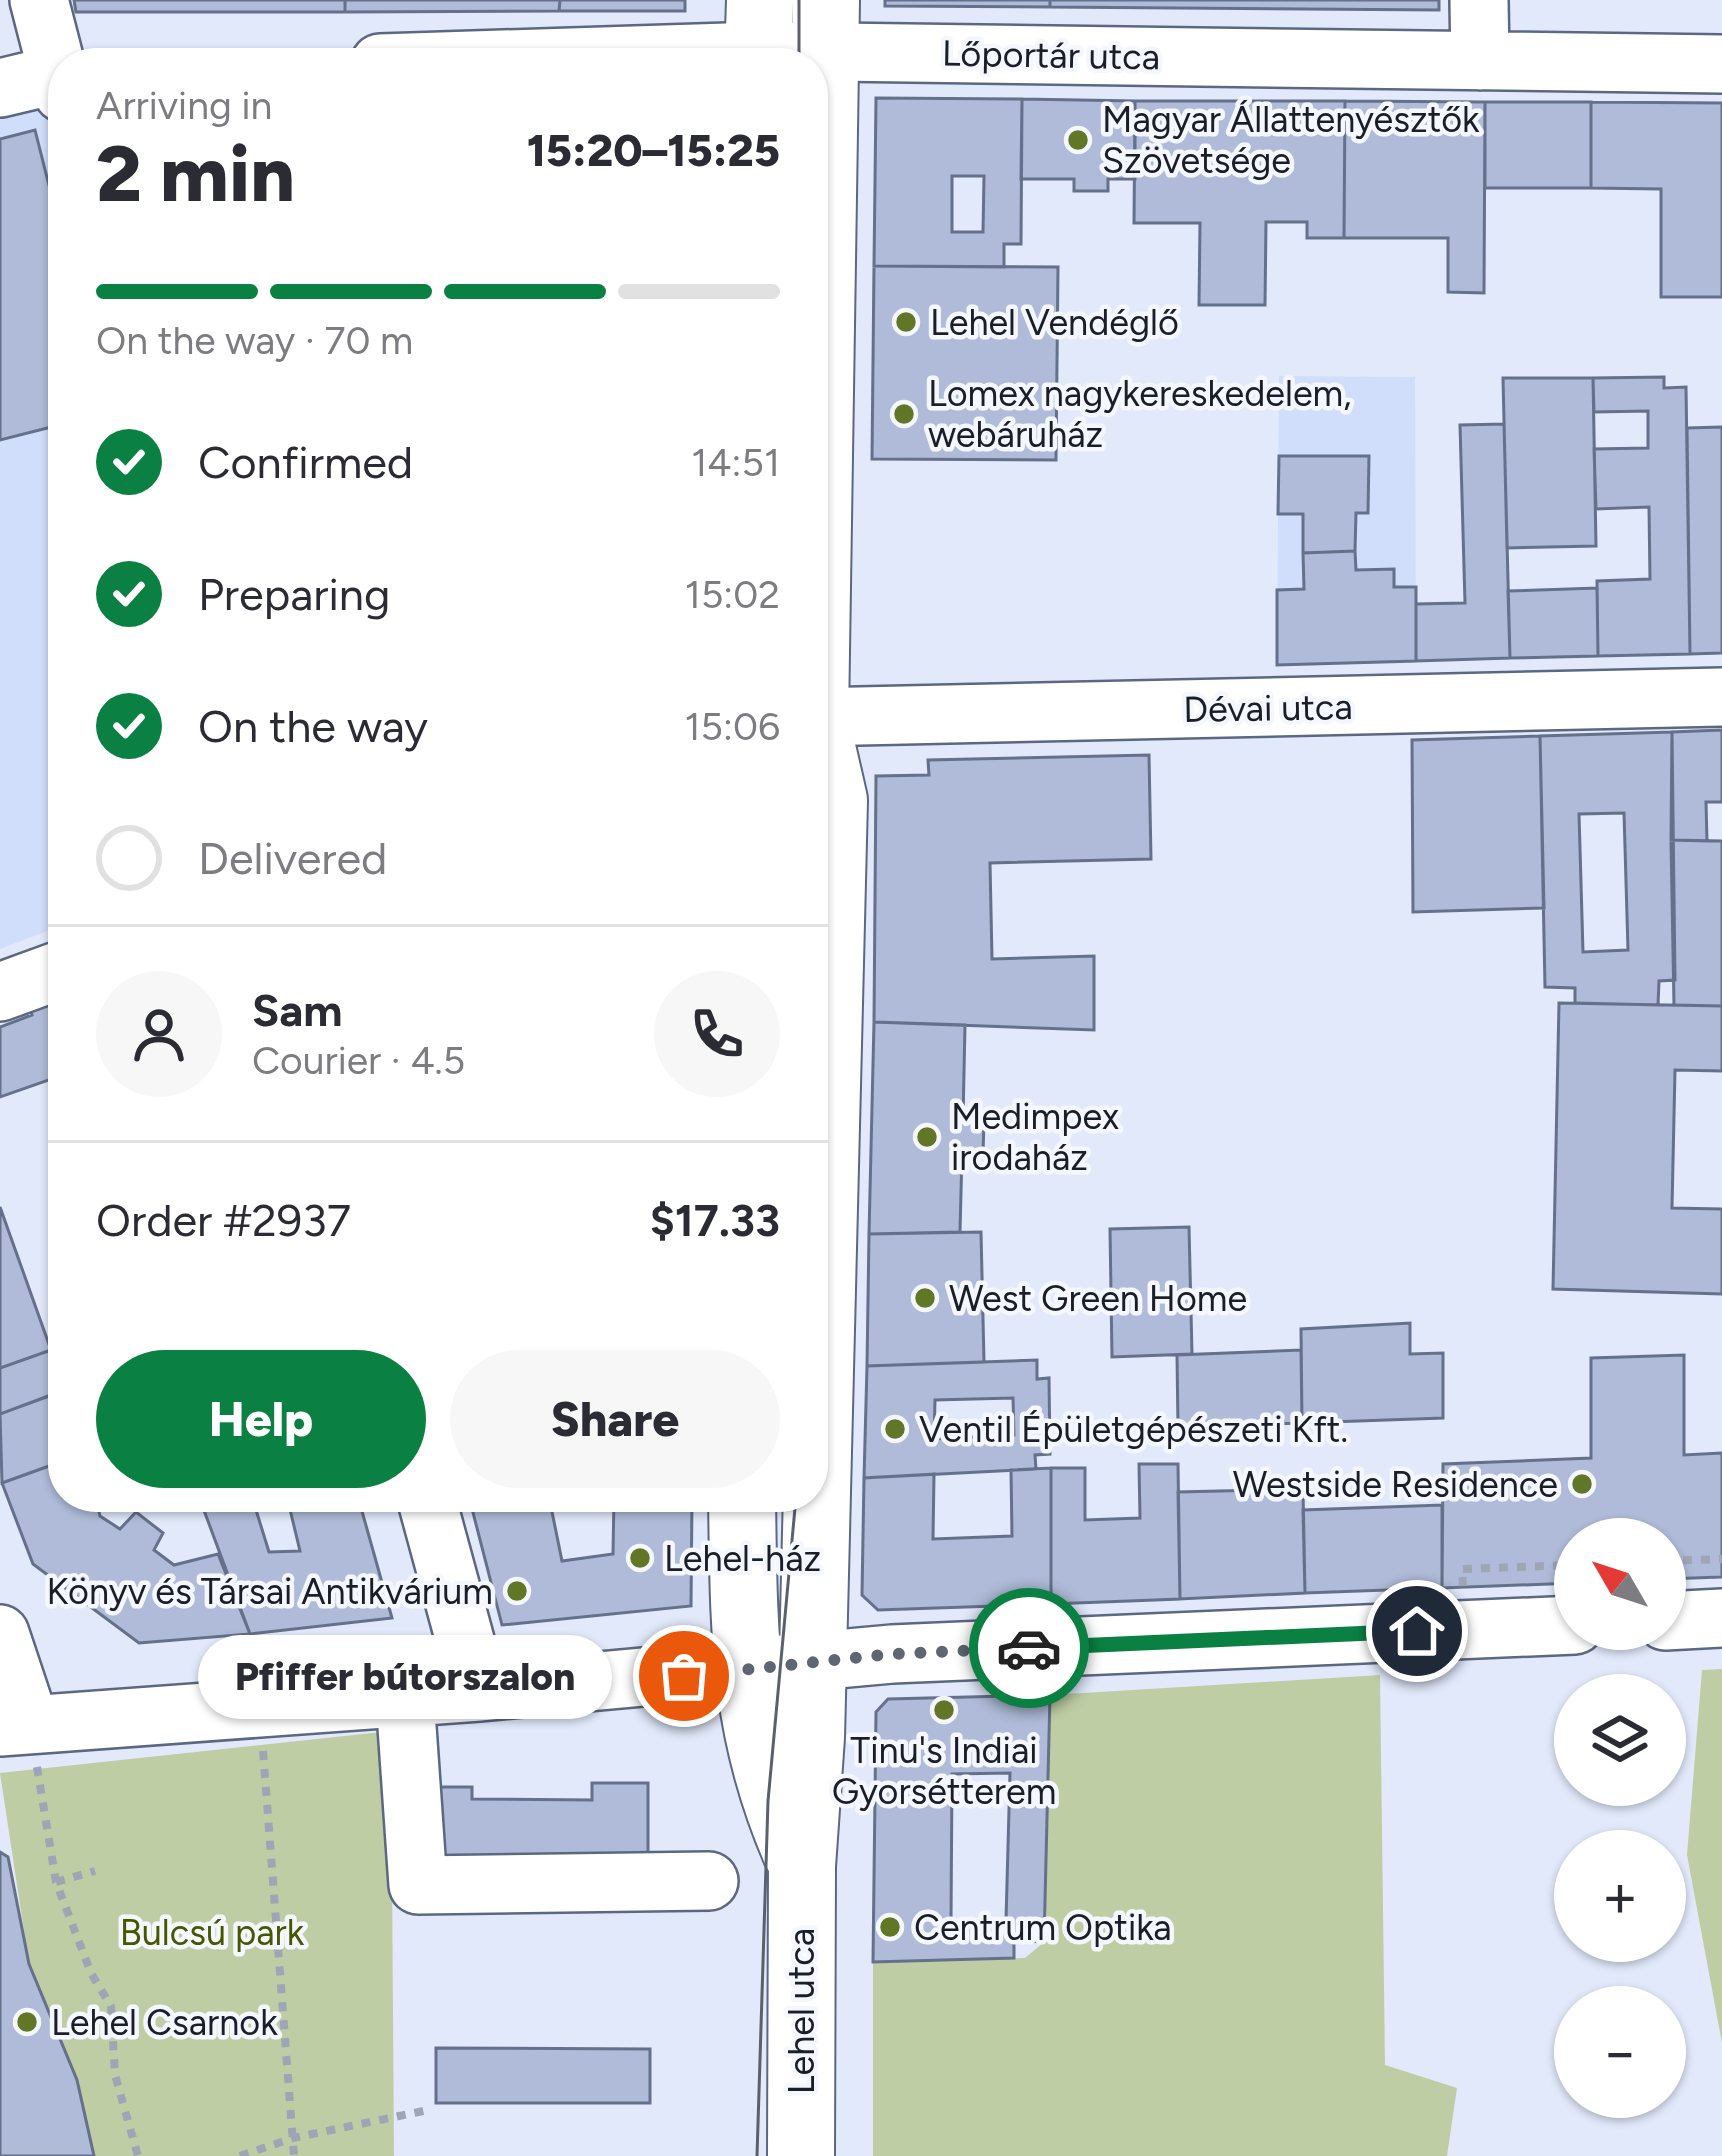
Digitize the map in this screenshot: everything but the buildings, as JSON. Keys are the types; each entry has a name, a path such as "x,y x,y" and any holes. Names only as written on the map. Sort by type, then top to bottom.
{"main road":[{"name":"Lehel utca","path":"828,786 834,815 828,1047"},
{"name":"Lehel utca","path":"742,1512 746,1670 758,1751 802,1866"},
{"name":"Lehel utca","path":"801,2156 802,1866 816,1512"}],"street":[{"path":"39,0 52,48"},
{"path":"1479,0 1480,61"},
{"name":"Lőportár utca","path":"607,48 759,38 825,26 1480,61 1722,64"},
{"path":"0,88 48,82"},
{"name":"Dévai utca","path":"828,717 1722,697"},
{"path":"0,992 48,975"},
{"path":"441,1512 479,1692"},
{"path":"0,1634 15,1725 405,1698 892,1654 1554,1612"},
{"path":"1686,1620 1722,1618"},
{"path":"405,1698 418,1885 709,1881"}],"path":[{"path":"1686,1560 1722,1559"},
{"path":"260,1708 294,2156"},
{"path":"15,1725 56,1882 91,1973 111,2006 115,2075 138,2156"},
{"path":"56,1882 95,1871"},
{"path":"240,2156 293,2138 428,2110"}],"shaded area":[{"path":"40,67 48,99 48,931 0,949 0,78"},
{"path":"1279,376 1415,377 1416,661 1277,665"}],"green space":[{"path":"1722,1669 1722,2043 1687,1855 1702,1670"},
{"path":"1380,1675 1385,2065 1457,2088 1447,2156 873,2156 873,1962 1025,1958 1044,1942 1050,1695"},
{"name":"Bulcsú park","path":"391,1731 394,2156 94,2156 77,2080 29,1964 0,1773"}],"tram line":[{"path":"799,0 799,48"},
{"path":"757,2156 768,1801 795,1512"}],"way so far":[{"path":"684,1676 892,1654 1029,1648"}],"place":[{"name":"Magyar Állattenyésztők Szövetsége","path":"1078,140"},
{"name":"Lehel Vendéglő","path":"906,322"},
{"name":"Lomex nagykereskedelem, webáruház","path":"904,414"},
{"name":"Medimpex irodaház","path":"927,1137"},
{"name":"West Green Home","path":"925,1298"},
{"name":"Ventil Épületgépészeti Kft.","path":"895,1429"},
{"name":"Westside Residence","path":"1582,1484"},
{"name":"Lehel-ház","path":"640,1558"},
{"name":"Könyv és Társai Antikvárium","path":"517,1591"},
{"name":"Pfiffer bútorszalon","path":"684,1676"},
{"name":"Tinu's Indiai Gyorsétterem","path":"944,1710"},
{"name":"Centrum Optika","path":"890,1927"},
{"name":"Lehel Csarnok","path":"27,2022"}],"route":[{"path":"1029,1648 1417,1631"}]}
